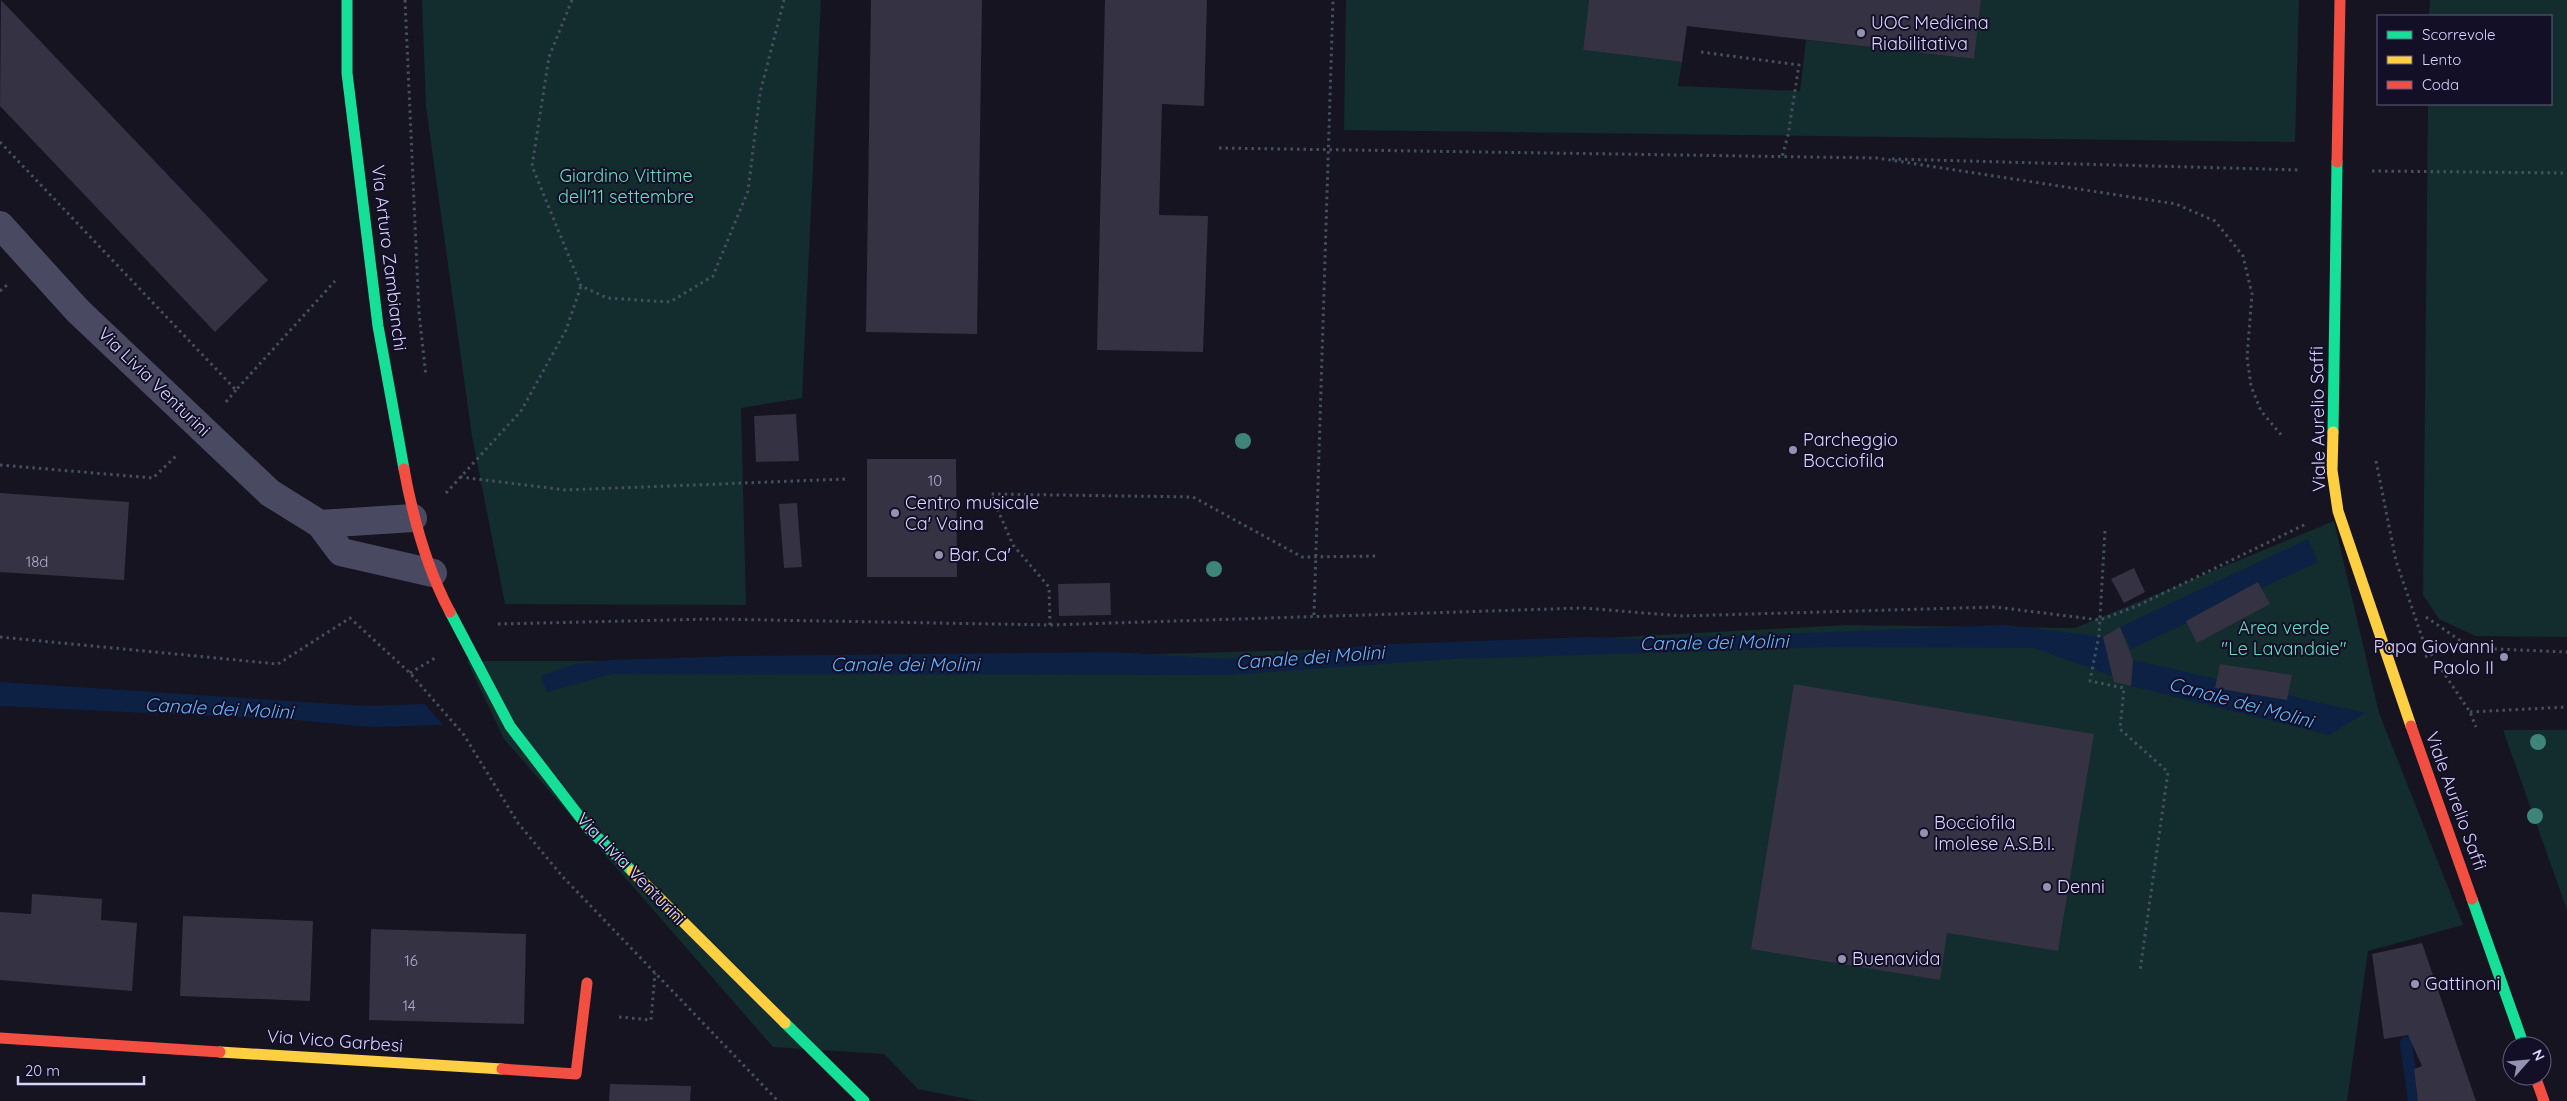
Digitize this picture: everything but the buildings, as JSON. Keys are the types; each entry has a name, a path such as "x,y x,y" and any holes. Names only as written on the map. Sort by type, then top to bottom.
{"street":[{"name":"Via Arturo Zambianchi","path":"346,0 347,73 378,326 413,518"},
{"name":"Viale Aurelio Saffi","path":"2340,0 2332,470 2338,511 2521,1036"},
{"name":"Via Livia Venturini","path":"0,225 78,310 270,492 320,524 341,552 433,573"},
{"path":"320,524 413,518"},
{"name":"Via Livia Venturini","path":"413,518 433,573 464,642 510,726 589,829 864,1101"},
{"name":"Via Vico Garbesi","path":"0,1038 576,1074 587,982"},
{"path":"2539,1086 2544,1101"}],"path":[{"path":"404,0 419,312 427,381"},
{"path":"441,498 521,410 566,330 580,286 532,166 549,57 572,0"},
{"path":"580,286 607,298 670,302 713,276 748,191 760,93 784,0"},
{"path":"1314,615 1333,0"},
{"path":"1701,52 1798,65 1788,135 1782,157"},
{"path":"0,142 236,390 335,281"},
{"path":"1219,148 1876,158 2336,171 2567,173"},
{"path":"1876,158 2176,204 2215,221 2243,256 2252,294 2248,357 2251,386 2261,411 2282,436"},
{"path":"0,465 152,478 181,452"},
{"path":"2376,461 2396,561 2425,646 2470,712 2476,727"},
{"path":"460,477 566,490 846,479"},
{"path":"1050,625 1049,587 1013,545 991,494 1194,497 1302,558 1377,556"},
{"path":"410,673 500,623 711,620 1050,625 1314,615 1583,608 1682,616 1995,607 2100,620 2139,605 2310,522"},
{"path":"2106,531 2099,635 2090,681 2124,688 2120,729 2168,772 2140,971"},
{"path":"495,615 500,623"},
{"path":"2426,617 2470,648 2567,652"},
{"path":"0,637 278,664 350,618 410,673 464,735 518,823 562,876 778,1101"},
{"path":"2392,668 2431,654"},
{"path":"2470,712 2567,706"},
{"path":"583,1014 651,1020 655,973"}],"green space":[{"name":"Giardino Vittime dell'11 settembre","path":"422,0 821,0 802,398 741,408 746,605 505,604 472,436 426,107"},
{"path":"1346,0 1589,0 1583,50 1682,62 1678,86 1800,91 1806,40 1973,59 1981,0 2299,0 2295,142 1344,130"},
{"path":"2430,0 2567,0 2567,637 2475,636 2439,619 2423,595 2428,105 2552,105 2552,15 2429,15"},
{"name":"Area verde \"Le Lavandaie\"","path":"2334,521 2379,713 2463,925 2368,951 2347,1101 978,1101 918,1089 884,1054 773,1047 504,739 467,661 923,661 1474,645 1846,625 2075,628"},
{"path":"2503,730 2567,730 2567,910"}],"water":[{"path":"2308,539 2318,562 2131,649 2120,627"},
{"path":"2006,625 2103,637 2112,676 2034,648 1832,647 1452,659 1228,675 611,674 547,692 541,676 576,664 612,660 738,656 1116,652 1222,659 1280,656 1368,645 1589,637 1638,639"},
{"path":"2133,660 2365,713 2329,735 2131,686"},
{"path":"0,682 366,706 425,704 443,725 370,727 294,720 0,706"}],"waterway":[{"name":"Canale dei Molini","path":"2406,1043 2414,1101"}],"traffic: fast":[{"path":"347,0 347,73 378,326 404,469"},
{"path":"2333,432 2337,162"},
{"path":"450,612 510,726 589,829 632,871"},
{"path":"2472,899 2520,1036"},
{"path":"785,1023 864,1101"}],"traffic: slow":[{"path":"2333,432 2332,470 2338,511 2411,726"},
{"path":"632,871 785,1023"},
{"path":"220,1052 502,1069"}],"traffic: jam":[{"path":"2337,162 2340,0"},
{"path":"404,469 421,542 434,578 450,612"},
{"path":"2411,726 2472,899"},
{"path":"502,1069 576,1074 587,983"},
{"path":"0,1038 220,1052"},
{"path":"2539,1086 2544,1101"}],"place":[{"name":"UOC Medicina Riabilitativa","path":"1861,33"},
{"name":"Parcheggio Bocciofila","path":"1793,450"},
{"name":"Centro musicale Ca' Vaina","path":"895,513"},
{"name":"Bar. Ca'","path":"939,555"},
{"name":"Papa Giovanni Paolo II","path":"2504,657"},
{"name":"Bocciofila Imolese A.S.B.I.","path":"1924,833"},
{"name":"Denni","path":"2047,887"},
{"name":"Buenavida","path":"1842,959"},
{"name":"Gattinoni","path":"2415,984"}]}
